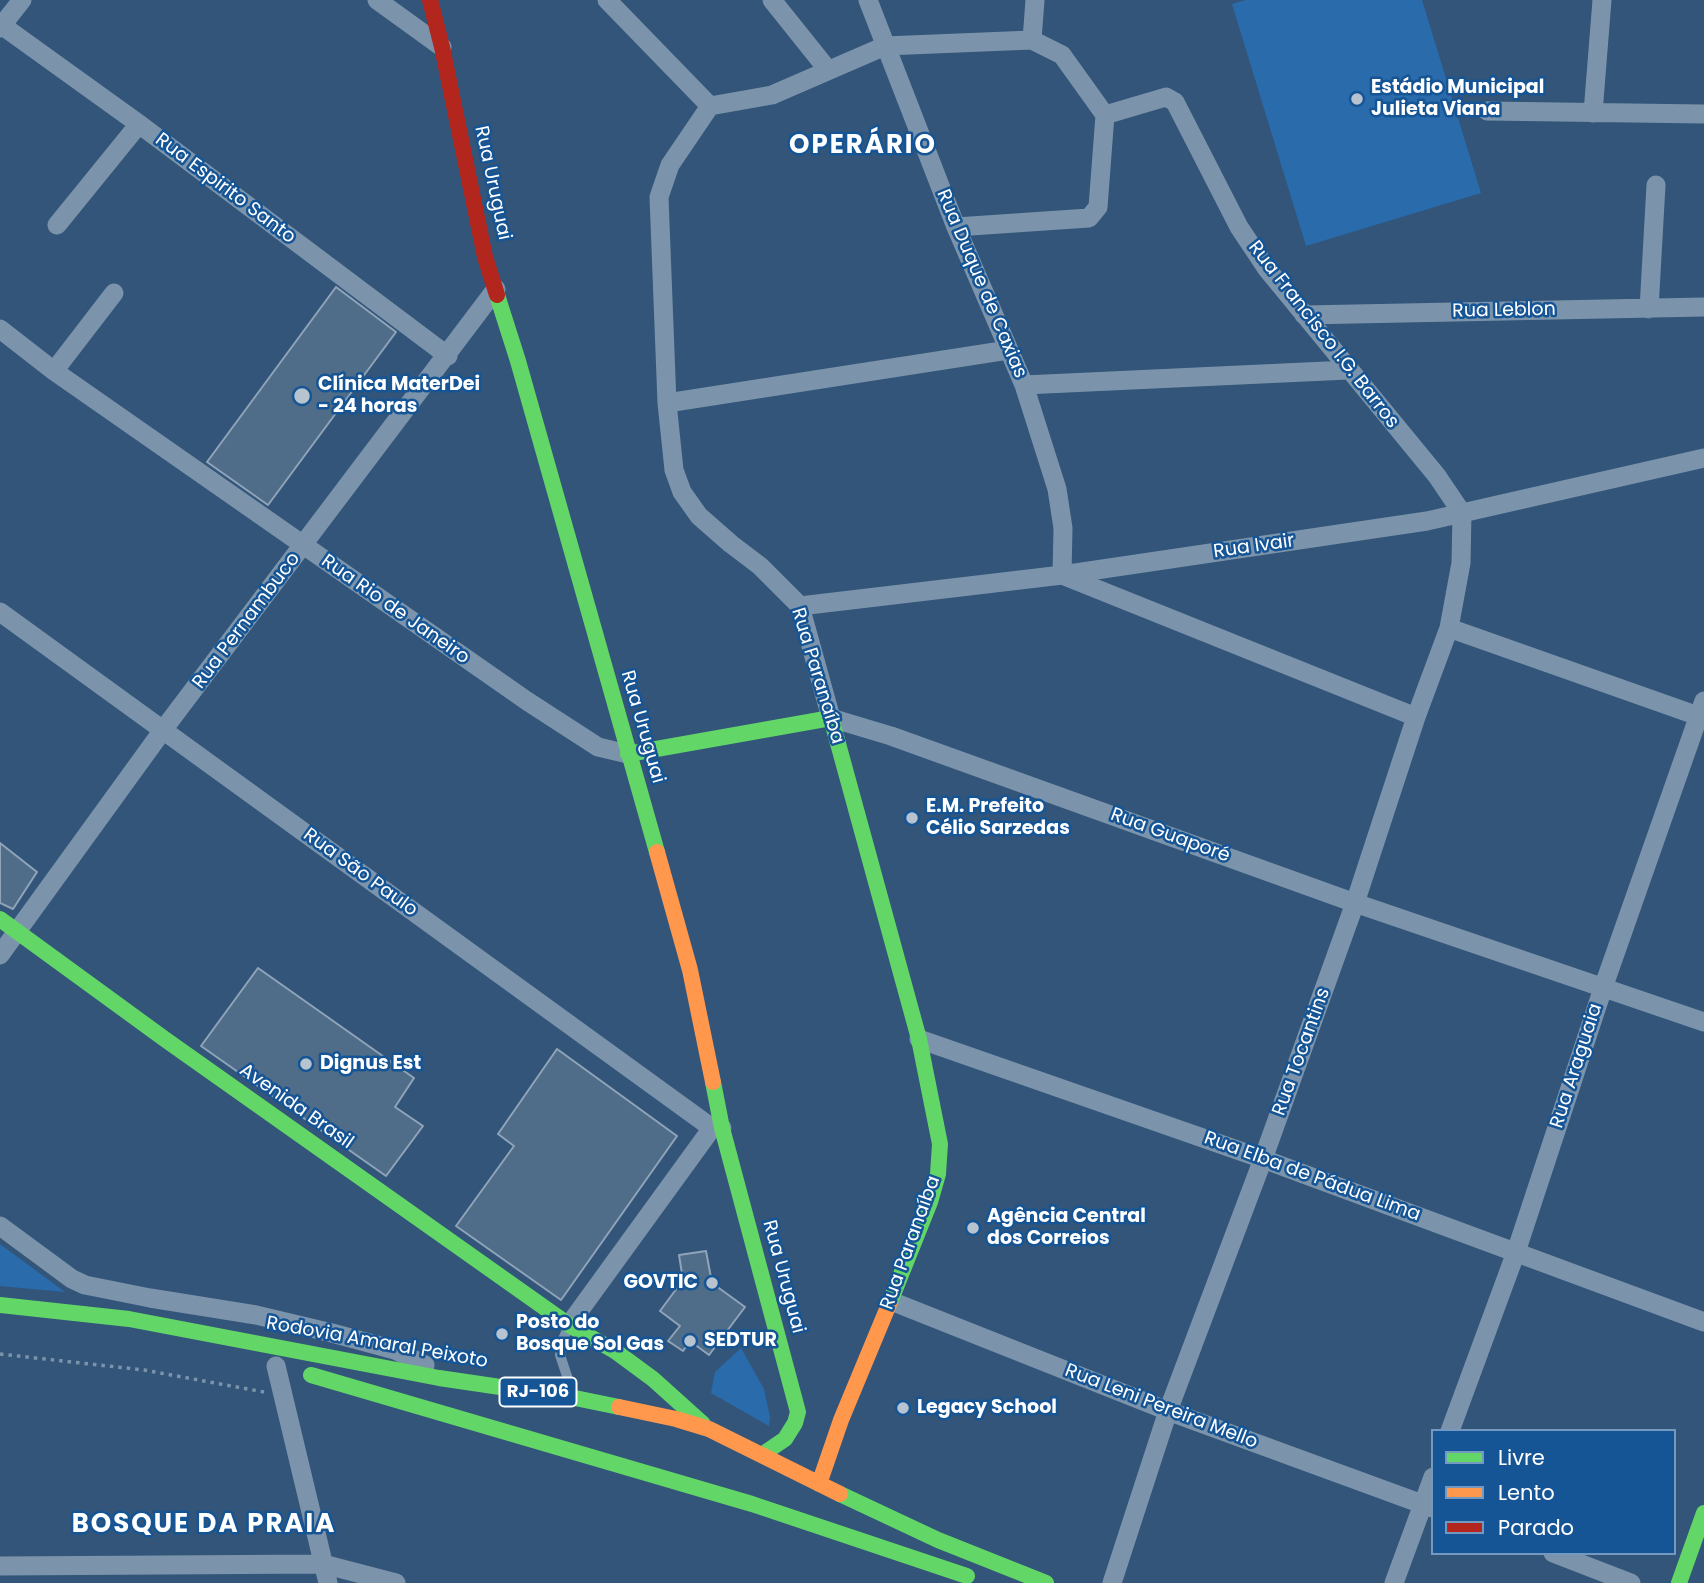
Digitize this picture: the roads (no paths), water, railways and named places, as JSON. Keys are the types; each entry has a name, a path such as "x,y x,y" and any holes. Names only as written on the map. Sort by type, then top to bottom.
{"main road":[{"name":"Rua Uruguai","path":"430,0 485,257 690,970 717,1128 798,1412"},
{"name":"Rua Guaporé","path":"628,754 831,718"},
{"name":"Rua Paranaíba","path":"810,1492 930,1202 938,1174 940,1144 919,1039 831,718"},
{"name":"Avenida Brasil","path":"0,919 188,1056 569,1325 615,1351 709,1429"},
{"name":"Rodovia Amaral Peixoto","path":"0,1305 129,1319 569,1403 676,1419 709,1429 763,1454 810,1492 1046,1583"},
{"name":"RJ-106","path":"270,1365 357,1387 752,1504 986,1583"},
{"path":"763,1454 785,1439 798,1412 817,1425 841,1420"},
{"path":"556,1427 565,1444 584,1456"},
{"path":"752,1504 784,1506 810,1492"},
{"path":"1679,1583 1704,1513"}],"street":[{"path":"1,26 22,0"},
{"path":"377,0 442,47"},
{"path":"607,0 710,106 772,95 885,46 1032,40 1062,55 1105,115 1098,207 1089,218 956,227"},
{"path":"772,0 828,70"},
{"name":"Rua Duque de Caxias","path":"868,0 956,227 1024,385 1057,489 1063,528 1062,575"},
{"path":"1032,40 1035,0"},
{"path":"1593,113 1602,0"},
{"name":"Rua Espirito Santo","path":"1,26 139,124 448,356"},
{"name":"Rua Francisco I.G. Barros","path":"1105,115 1166,97 1175,102 1239,227 1266,269 1437,476 1462,513"},
{"name":"Rua Paranaíba","path":"710,106 670,165 659,197 667,403 674,470 682,492 699,516 760,566 800,606 831,718"},
{"path":"1488,111 1704,114"},
{"path":"57,225 139,124"},
{"path":"1648,309 1656,185"},
{"name":"Rua Pernambuco","path":"0,955 163,730 496,289"},
{"path":"54,371 114,293"},
{"name":"Rua Leblon","path":"1304,315 1704,307"},
{"name":"Rua Rio de Janeiro","path":"0,329 54,371 527,701 598,747 628,754"},
{"path":"667,403 1008,350"},
{"path":"1024,385 1348,370"},
{"name":"Rua Ivair","path":"800,606 1062,575 1427,522 1704,458"},
{"name":"Rua Tocantins","path":"1112,1583 1168,1411 1263,1159 1449,628 1461,563 1462,513"},
{"path":"1062,575 1416,717"},
{"name":"Rua São Paulo","path":"0,612 717,1128"},
{"path":"1449,628 1702,712"},
{"name":"Rua Araguaia","path":"1451,1429 1516,1252 1602,988 1702,712"},
{"name":"Rua Guaporé","path":"831,718 891,736 1354,904 1704,1022"},
{"name":"Rua Elba de Pádua Lima","path":"919,1039 1263,1159 1704,1322"},
{"path":"569,1325 717,1128"},
{"path":"0,1226 72,1279 102,1290 256,1315 345,1336 406,1355 429,1368 439,1378"},
{"name":"Rua Leni Pereira Mello","path":"891,1301 1168,1411 1428,1506"},
{"path":"270,1365 281,1396 325,1574"},
{"path":"1394,1583 1428,1506 1431,1489"},
{"path":"1558,1555 1631,1583"},
{"path":"0,1566 325,1574 396,1583"}],"lane":[{"path":"569,1325 562,1341 560,1355 569,1403"}],"place":[{"name":"Estádio Municipal Julieta Viana","path":"1357,99"},
{"name":"Clínica MaterDei - 24 horas","path":"302,396"},
{"name":"E.M. Prefeito Célio Sarzedas","path":"912,818"},
{"name":"Dignus Est","path":"306,1064"},
{"name":"Agência Central dos Correios","path":"973,1228"},
{"name":"GOVTIC","path":"712,1283"},
{"name":"Posto do Bosque Sol Gas","path":"502,1334"},
{"name":"SEDTUR","path":"690,1341"},
{"name":"Legacy School","path":"903,1408"}],"district":[{"name":"OPERÁRIO","path":"863,146"},
{"name":"BOSQUE DA PRAIA","path":"204,1525"}]}
